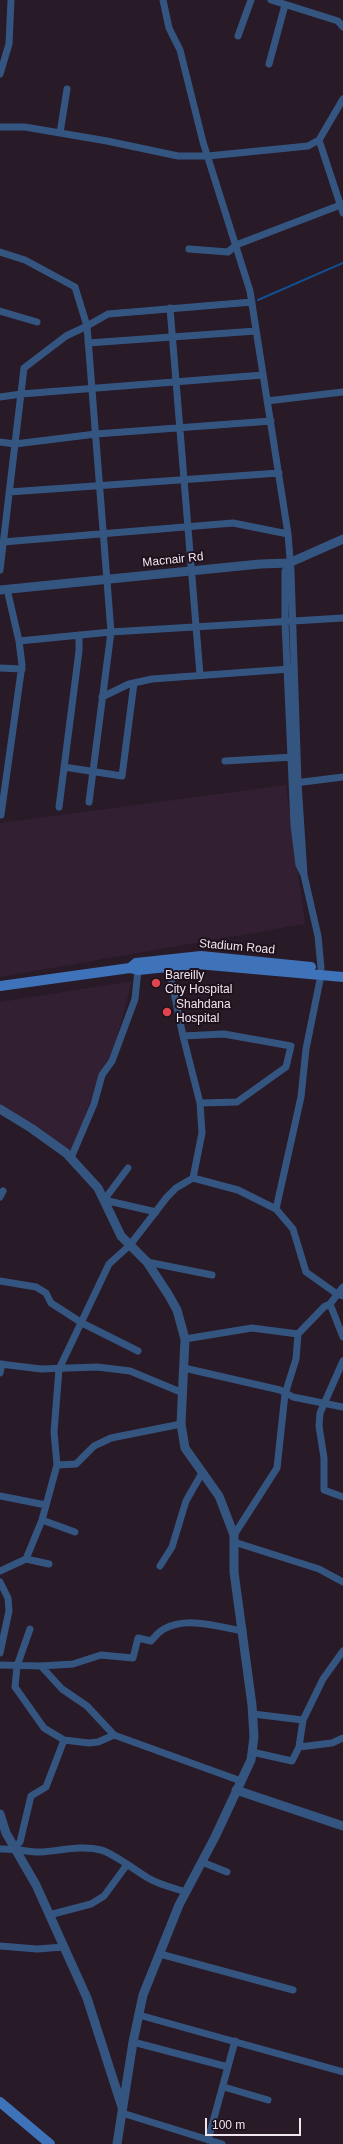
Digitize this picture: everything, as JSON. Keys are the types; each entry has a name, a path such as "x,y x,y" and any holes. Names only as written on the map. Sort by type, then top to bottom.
{"main road":[{"name":"Stadium Road","path":"134,969 136,963 201,956 321,971 343,976"},
{"name":"Stadium Road","path":"0,986 117,970 197,964 321,971 343,970"},
{"path":"0,2102 50,2144"}],"street":[{"path":"0,74 9,44 10,0"},
{"path":"163,0 168,28 180,50 208,156 252,302 288,534 290,563 289,622 296,848 299,865 304,875 318,936 321,971 306,1049 301,1097 276,1209"},
{"path":"238,36 251,0"},
{"path":"271,0 338,21 343,27"},
{"path":"269,64 286,5"},
{"path":"60,133 68,89"},
{"path":"0,127 25,126 178,156 208,156 294,149 308,146 318,140 343,99"},
{"path":"189,249 228,252 236,245 342,208 318,140"},
{"path":"0,252 25,260 75,287 87,326 111,632 89,802"},
{"path":"0,570 24,368 66,336 108,314 252,302"},
{"path":"170,308 200,674"},
{"path":"0,311 37,322"},
{"path":"88,343 256,330"},
{"path":"0,397 20,394 263,375"},
{"path":"268,401 343,392"},
{"path":"0,442 15,444 96,434 271,421"},
{"path":"9,492 100,487 279,473"},
{"path":"3,542 103,532 233,523 288,534"},
{"name":"Macnair Rd","path":"4,590 260,564 290,563 343,539"},
{"path":"1,815 22,669 19,641 4,590"},
{"path":"19,641 111,632 343,618"},
{"path":"59,807 79,651 79,635"},
{"path":"0,668 22,669"},
{"path":"102,697 134,683 152,679 200,674 291,669"},
{"path":"64,766 122,776 134,683"},
{"path":"225,761 293,757"},
{"path":"294,783 343,777"},
{"path":"171,966 171,978 183,1036 200,1103 202,1133 194,1178"},
{"path":"71,1158 94,1104 102,1075 112,1060 135,999 134,969"},
{"path":"183,1036 224,1034 291,1046 286,1067 236,1102 200,1103"},
{"path":"0,1110 31,1128 71,1158 98,1188 121,1236 147,1262 174,1305 185,1339 181,1424 185,1448 219,1496 234,1538 234,1572 253,1714 254,1737 251,1760 186,1892 143,1995 133,2042 117,2144"},
{"path":"104,1200 128,1168"},
{"path":"26,1560 42,1520 57,1465 54,1432 59,1369 109,1264 130,1245 176,1188 194,1178 238,1190 276,1209 294,1229 306,1272 340,1295"},
{"path":"104,1200 156,1212"},
{"path":"147,1262 212,1275"},
{"path":"0,1281 36,1288 46,1293 51,1303 82,1323 138,1351"},
{"path":"234,1538 277,1468 285,1394 296,1359 298,1334 324,1307 340,1295 343,1287"},
{"path":"330,1304 343,1337"},
{"path":"185,1339 252,1328 298,1334"},
{"path":"343,1361 320,1413 319,1426 324,1458 324,1490 343,1496"},
{"path":"0,1373 1,1364 41,1370 97,1367 130,1371 183,1393"},
{"path":"184,1368 280,1390 285,1394 343,1407"},
{"path":"57,1465 76,1464 94,1446 111,1438 181,1424"},
{"path":"160,1566 172,1547 186,1501 202,1473"},
{"path":"0,1496 46,1505"},
{"path":"42,1520 75,1532"},
{"path":"234,1538 319,1569 343,1582"},
{"path":"0,1571 26,1560 49,1564"},
{"path":"0,1582 8,1598 9,1611 0,1653"},
{"path":"0,1665 41,1666 73,1664 101,1655 133,1658 138,1638 151,1641 162,1630 173,1625 193,1623 243,1632"},
{"path":"30,1629 17,1666 15,1688 44,1728 64,1740 98,1742 114,1735"},
{"path":"252,1752 292,1761 299,1747 303,1720 323,1678 343,1651"},
{"path":"41,1666 62,1689 87,1706 114,1735 241,1781"},
{"path":"253,1714 303,1720"},
{"path":"299,1747 332,1743 343,1738"},
{"path":"14,1848 20,1842 32,1796 46,1787 64,1740"},
{"path":"236,1790 343,1826"},
{"path":"0,1814 6,1833 36,1885 87,1998 122,2111"},
{"path":"0,1849 14,1848 38,1852 71,1848 101,1850 115,1856 126,1866 151,1880 186,1892"},
{"path":"202,1862 227,1872"},
{"path":"49,1915 90,1904 104,1896 126,1866"},
{"path":"0,1946 37,1948 64,1947"},
{"path":"160,1954 293,1990"},
{"path":"139,2015 343,2072"},
{"path":"133,2042 228,2067"},
{"path":"208,2140 235,2042"},
{"path":"224,2086 268,2100"},
{"path":"122,2111 222,2144"}],"shaded area":[{"path":"286,785 305,924 0,977 0,823"},
{"path":"132,981 113,1052 103,1068 71,1154 0,1107 0,1002"}],"waterway":[{"path":"258,300 343,263"}],"place":[{"name":"Bareilly City Hospital","path":"156,983"},
{"name":"Shahdana Hospital","path":"167,1012"}]}
